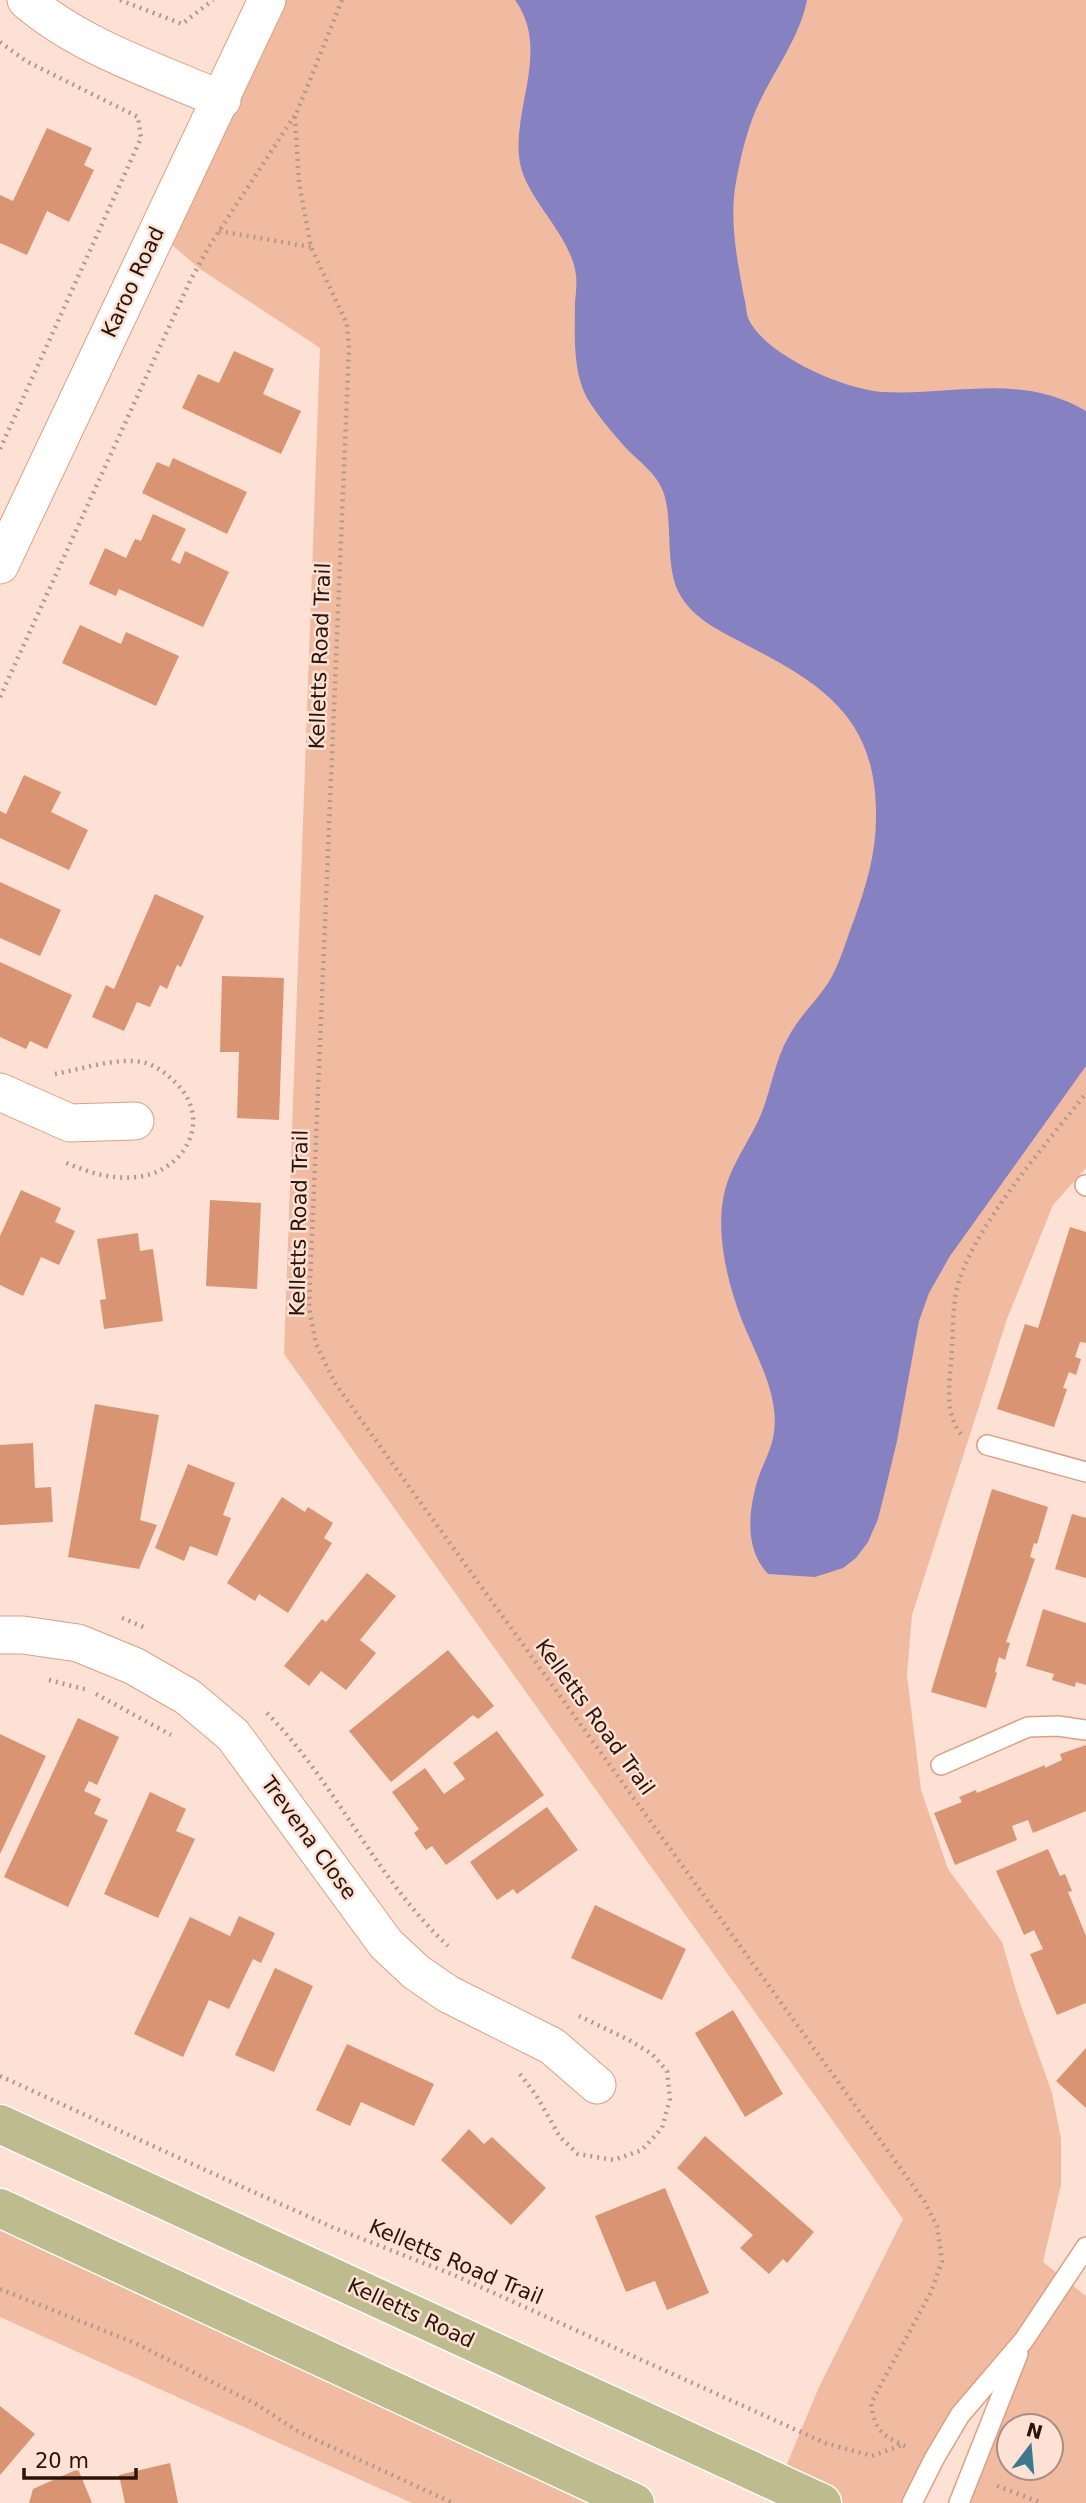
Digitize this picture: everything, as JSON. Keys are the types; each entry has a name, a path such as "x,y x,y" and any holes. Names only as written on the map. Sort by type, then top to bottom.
{"main road":[{"name":"Kelletts Road","path":"0,2124 822,2503"},
{"path":"0,2208 635,2503"}],"street":[{"path":"26,0 65,28 104,48 222,100"},
{"name":"Karoo Road","path":"4,547 222,100 267,0"},
{"path":"0,1092 70,1123 135,1121"},
{"name":"Trevena Close","path":"0,1635 23,1635 78,1643 134,1667 188,1697 233,1735 386,1944 416,1972 448,1994 552,2046 597,2085"}],"lane":[{"path":"987,1445 1086,1472"},
{"path":"941,1765 1028,1727 1058,1726 1086,1730"},
{"path":"912,2503 960,2415 1024,2340 1086,2247"},
{"path":"960,2503 1024,2340"}],"path":[{"path":"120,0 182,24 213,0"},
{"name":"Kelletts Road Trail","path":"342,0 296,113 299,183 311,247 347,324 349,348 309,1307 316,1344 335,1382 353,1409 924,2201 937,2226 942,2261 931,2292 871,2403 879,2431 934,2459"},
{"path":"0,42 49,74 138,117 141,138 0,449"},
{"path":"0,697 190,281 219,231 296,113"},
{"path":"219,231 311,247"},
{"path":"987,1445 959,1433 950,1415 949,1388 956,1293 962,1274 996,1212 1086,1093"},
{"name":"Kelletts Road Trail","path":"0,2076 332,2227 454,2275 825,2443 872,2456 903,2445"},
{"path":"0,2289 135,2343 256,2404 299,2432 453,2503"},
{"path":"971,2476 1042,2503"}],"shaded area":[{"path":"267,0 1086,0 1086,1168 1053,1205 1007,1319 912,1615 907,1675 921,1790 948,1869 1002,1942 1052,2093 1061,2139 1061,2185 1043,2262 1086,2296 1086,2503 959,2503 995,2413 995,2482 1065,2482 1065,2412 995,2412 1023,2343 960,2415 912,2503 822,2503 779,2483 819,2387 903,2219 284,1354 320,348 200,269 157,232"},
{"path":"515,0 807,0 793,39 752,120 736,182 733,211 737,254 747,316 757,332 770,345 807,368 867,390 909,392 1011,389 1061,399 1086,411 1086,1066 950,1256 929,1293 919,1321 897,1441 878,1519 868,1542 856,1558 843,1568 815,1577 768,1574 755,1554 750,1519 757,1482 773,1439 774,1406 767,1380 730,1283 723,1249 721,1216 729,1178 759,1119 784,1046 793,1028 831,978 841,957 872,857 876,817 874,782 866,752 854,728 838,706 795,672 704,621 683,600 674,580 667,505 661,487 653,474 625,447 595,411 587,398 579,376 575,351 576,278 572,259 528,186 519,156 530,37 525,18"},
{"path":"0,2208 635,2503 412,2503 0,2317"}],"building":[{"path":"47,128 92,148 84,165 94,170 69,222 47,211 27,255 0,243 0,195 13,201"},
{"path":"234,351 274,369 263,394 301,411 281,454 182,408 198,374 219,383"},
{"path":"173,458 247,492 227,534 142,493 157,462 169,467"},
{"path":"153,514 186,529 171,560 180,564 185,551 229,572 203,627 119,589 116,596 89,584 105,548 126,558 135,539 141,541"},
{"path":"80,625 121,644 126,632 179,656 156,706 62,663"},
{"path":"24,775 61,792 51,812 88,830 69,870 0,838 0,811 6,814"},
{"path":"0,882 61,910 40,956 0,938"},
{"path":"155,894 204,916 181,967 177,965 167,989 160,985 150,1007 137,1002 124,1031 92,1017 106,985 114,989"},
{"path":"0,962 72,995 47,1049 30,1041 26,1049 0,1037"},
{"path":"222,976 284,978 279,1120 237,1118 239,1052 220,1052"},
{"path":"21,1190 61,1208 55,1222 75,1231 59,1265 41,1257 23,1296 0,1285 0,1236"},
{"path":"210,1200 261,1203 257,1289 206,1286"},
{"path":"1070,1227 1086,1232 1086,1343 1080,1342 1075,1357 1081,1359 1076,1375 1069,1372 1063,1388 1067,1389 1054,1427 997,1409 1025,1324 1038,1328"},
{"path":"138,1233 140,1251 153,1249 163,1321 104,1329 100,1300 106,1299 97,1239"},
{"path":"95,1404 159,1415 140,1520 157,1525 139,1569 68,1557"},
{"path":"33,1443 35,1488 51,1487 53,1522 0,1525 0,1445"},
{"path":"188,1464 235,1483 223,1515 231,1518 217,1556 190,1546 184,1561 155,1548"},
{"path":"992,1489 1048,1507 1037,1544 1034,1543 1030,1557 1035,1559 1006,1642 1010,1643 1005,1660 999,1657 986,1708 931,1692"},
{"path":"282,1497 305,1512 308,1507 333,1523 324,1538 332,1543 288,1613 259,1594 255,1601 227,1583"},
{"path":"1072,1514 1086,1518 1086,1578 1055,1569"},
{"path":"367,1573 396,1596 360,1640 376,1653 346,1690 321,1671 309,1686 284,1666 322,1619 326,1622"},
{"path":"1043,1609 1086,1623 1086,1685 1076,1682 1075,1687 1052,1680 1054,1674 1026,1666"},
{"path":"448,1650 494,1706 478,1719 473,1715 391,1782 349,1731"},
{"path":"78,1718 119,1737 97,1785 89,1781 84,1791 101,1799 94,1814 108,1820 68,1907 4,1877"},
{"path":"497,1731 544,1795 446,1865 432,1846 426,1850 414,1833 419,1829 392,1792 425,1768 444,1794 465,1779 453,1763"},
{"path":"0,1734 46,1756 0,1854"},
{"path":"1086,1745 1086,1811 1033,1833 1028,1820 1012,1826 1017,1840 955,1865 934,1813 962,1802 959,1797 976,1790 977,1793 1045,1765 1045,1768 1062,1760 1060,1754"},
{"path":"150,1792 186,1809 176,1831 195,1839 158,1918 104,1894"},
{"path":"547,1807 578,1850 517,1894 513,1889 497,1900 470,1862"},
{"path":"1048,1849 1060,1876 1065,1874 1072,1891 1068,1892 1086,1936 1086,2003 1057,2015 1030,1954 1043,1949 1034,1930 1024,1935 996,1871"},
{"path":"595,1905 686,1949 662,2000 571,1958"},
{"path":"239,1916 275,1933 261,1963 253,1959 229,2009 209,2000 183,2057 134,2034 190,1917 230,1936"},
{"path":"275,1968 313,1986 274,2072 235,2055"},
{"path":"733,2010 783,2094 745,2117 695,2033"},
{"path":"347,2044 434,2084 414,2126 361,2102 350,2126 316,2110"},
{"path":"1086,2048 1086,2108 1056,2081"},
{"path":"469,2129 484,2144 492,2137 546,2188 511,2225 441,2160"},
{"path":"705,2136 814,2232 787,2263 783,2259 769,2274 740,2248 753,2235 677,2168"},
{"path":"665,2188 709,2293 667,2310 655,2281 626,2292 595,2216"},
{"path":"0,2406 35,2434 0,2475"},
{"path":"170,2463 178,2503 125,2503 119,2475"},
{"path":"78,2469 92,2503 29,2503 33,2489"}]}
